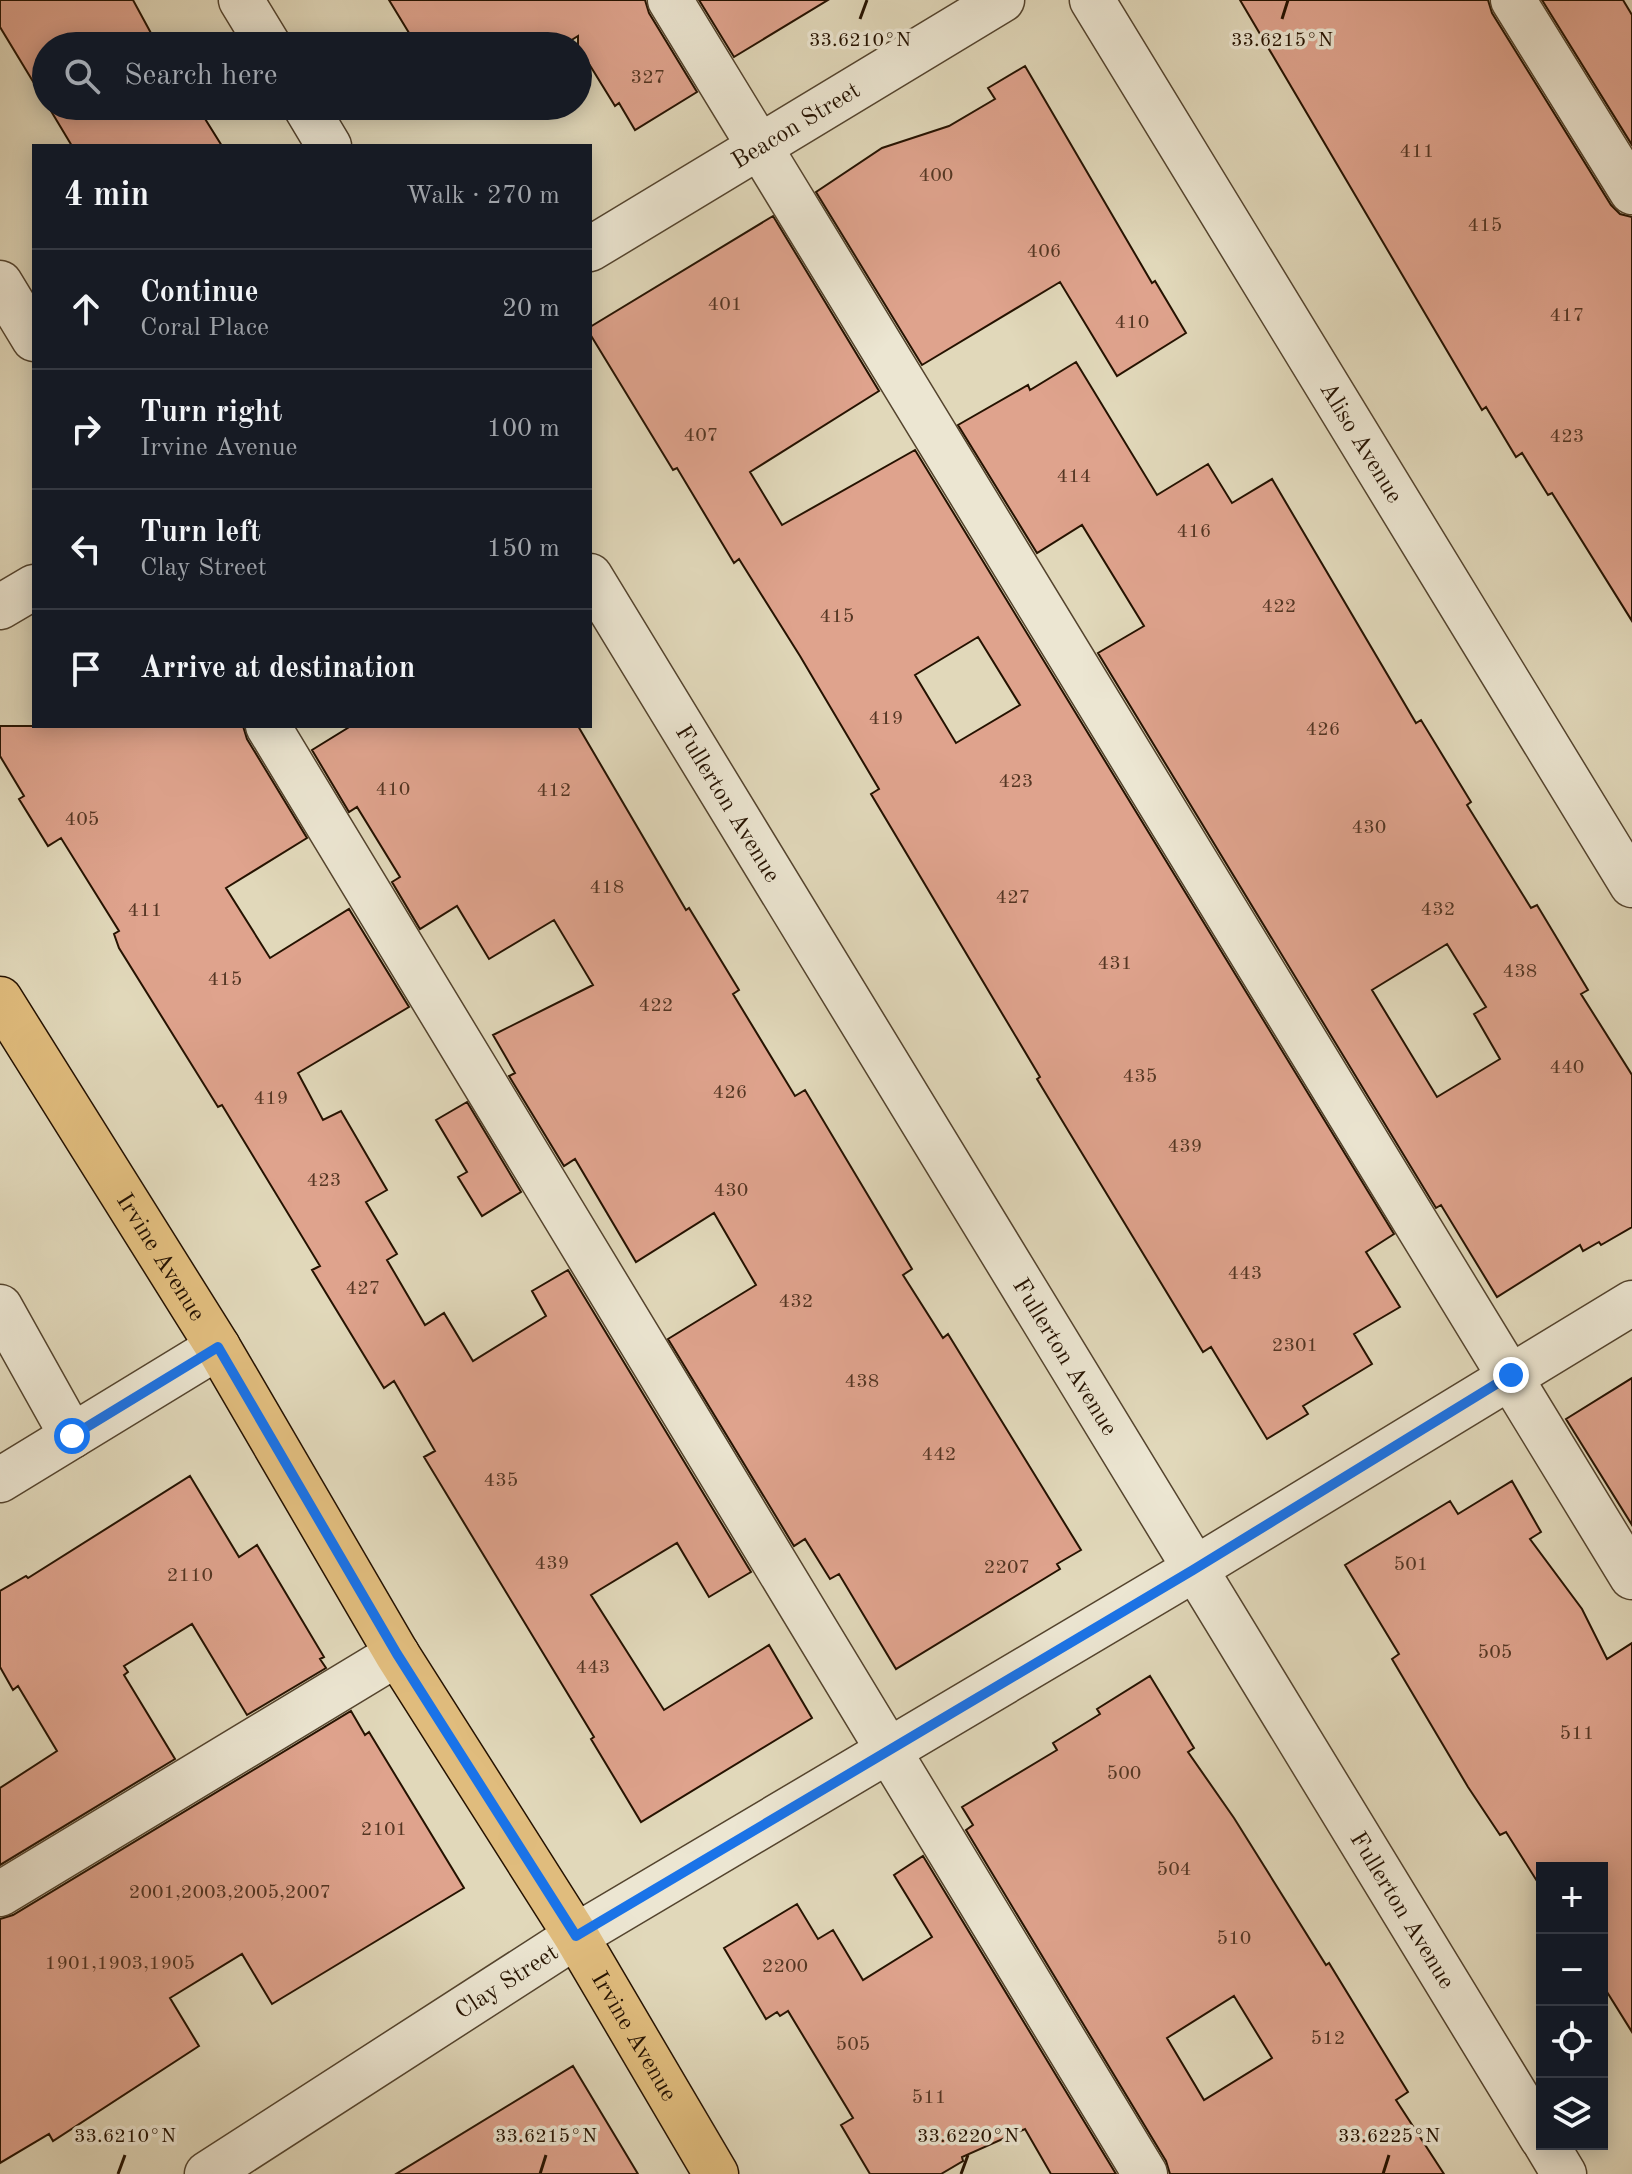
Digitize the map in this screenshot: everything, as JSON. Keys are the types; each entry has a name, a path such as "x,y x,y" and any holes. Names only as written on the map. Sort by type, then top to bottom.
{"main road":[{"name":"Irvine Avenue","path":"0,999 218,1347 397,1654 576,1936 716,2174"}],"street":[{"path":"241,0 260,32"},
{"path":"670,0 1632,1577"},
{"name":"Beacon Street","path":"592,248 1002,0"},
{"name":"Aliso Avenue","path":"1092,0 1632,885"},
{"path":"1513,0 1632,192"},
{"path":"313,120 328,144"},
{"path":"0,283 32,336"},
{"name":"Fullerton Avenue","path":"592,579 1536,2128"},
{"path":"0,607 32,588"},
{"path":"269,728 890,1748 1145,2174"},
{"name":"Clay Street","path":"207,2174 576,1936 1193,1570 1632,1303"},
{"path":"0,1307 72,1436"},
{"path":"0,1480 218,1347"},
{"path":"0,1894 397,1654"},
{"path":"1550,2150 1564,2174"}],"building":[{"path":"0,0 133,0 150,32 32,32 32,80 0,27"},
{"path":"389,0 645,0 649,13 697,92 635,130 619,103 615,106 592,69 592,32 408,32"},
{"path":"699,0 828,0 734,57"},
{"path":"1240,0 1488,0 1492,13 1611,205 1620,214 1632,217 1632,621 1552,493 1548,495 1522,453 1516,457 1486,407 1482,410"},
{"path":"1542,0 1623,0 1632,15 1632,145"},
{"path":"1025,66 1152,283 1155,281 1186,333 1117,376 1060,282 922,365 816,192 882,148 949,126 995,99 988,88"},
{"path":"56,120 206,120 221,144 71,144"},
{"path":"773,216 879,391 750,472 782,525 915,450 1394,1234 1366,1252 1400,1307 1354,1334 1372,1364 1303,1406 1308,1414 1267,1439 1211,1347 1203,1352 1037,1079 1040,1077 871,794 879,789 800,656 739,559 734,563 677,468 673,470 592,337 592,326","holes":["978,637 1020,705 956,743 915,675"]},
{"path":"1076,362 1157,495 1208,464 1232,503 1272,479 1416,723 1421,720 1471,802 1467,805 1531,908 1537,905 1588,990 1581,994 1632,1075 1632,1227 1601,1245 1599,1242 1583,1251 1580,1245 1497,1297 1441,1205 1436,1208 1098,653 1144,626 1082,525 1037,553 958,425 1028,385 1030,390","holes":["1447,944 1486,1007 1474,1014 1500,1059 1437,1097 1372,990"]},
{"path":"0,726 244,728 247,739 307,838 226,888 270,958 349,909 409,1007 298,1073 323,1120 341,1111 387,1190 366,1202 397,1254 387,1260 425,1325 444,1313 473,1361 546,1316 532,1291 568,1270 751,1572 709,1597 677,1543 591,1595 664,1710 769,1645 812,1718 641,1822 591,1739 594,1737 424,1457 435,1451 394,1381 384,1388 312,1270 320,1266 222,1105 218,1107 119,948 114,934 119,931 61,838 48,846 19,799 24,796 0,756"},
{"path":"348,728 579,728 686,910 689,908 739,990 733,994 795,1096 805,1090 912,1269 903,1275 943,1338 948,1334 1081,1550 1057,1564 1060,1569 896,1669 839,1574 830,1579 805,1539 794,1546 668,1339 756,1285 714,1213 636,1262 575,1159 564,1166 509,1076 515,1073 493,1035 593,985 554,920 489,959 457,906 420,929 392,882 400,877 357,807 349,812 312,750"},
{"path":"467,1102 521,1192 482,1216 458,1177 467,1172 436,1120"},
{"path":"1632,1378 1632,1525 1566,1419"},
{"path":"190,1476 239,1557 257,1545 324,1657 320,1659 326,1668 247,1715 192,1624 124,1666 128,1672 124,1675 175,1759 0,1865 0,1788 57,1751 18,1686 13,1690 0,1667 0,1591 26,1576 28,1578"},
{"path":"1512,1481 1541,1532 1530,1539 1582,1609 1607,1659 1632,1643 1632,2032 1608,1994 1608,1862 1536,1862 1536,1880 1506,1832 1500,1835 1468,1787 1392,1659 1399,1654 1345,1565 1450,1501 1458,1514"},
{"path":"1150,1676 1194,1748 1188,1752 1234,1818 1326,1965 1329,1963 1408,2092 1396,2100 1444,2174 1170,2174 1166,2161 966,1830 973,1825 962,1807 1057,1750 1053,1743 1100,1714 1097,1709","holes":["1234,1996 1272,2058 1204,2100 1167,2038"]},
{"path":"351,1711 365,1735 369,1732 464,1888 272,2004 242,1954 170,1998 199,2046 53,2141 49,2134 0,2163 0,1919 13,1915"},
{"path":"923,1856 1116,2174 1051,2174 1025,2129 962,2157 963,2161 941,2174 870,2174 841,2125 853,2118 788,2011 780,2016 777,2012 766,2019 724,1948 797,1904 818,1939 833,1930 863,1980 932,1937 894,1875"},
{"path":"573,2066 638,2174 396,2174"}],"route":[{"path":"72,1436 218,1347 397,1654 576,1936 1193,1570 1511,1375"}]}
